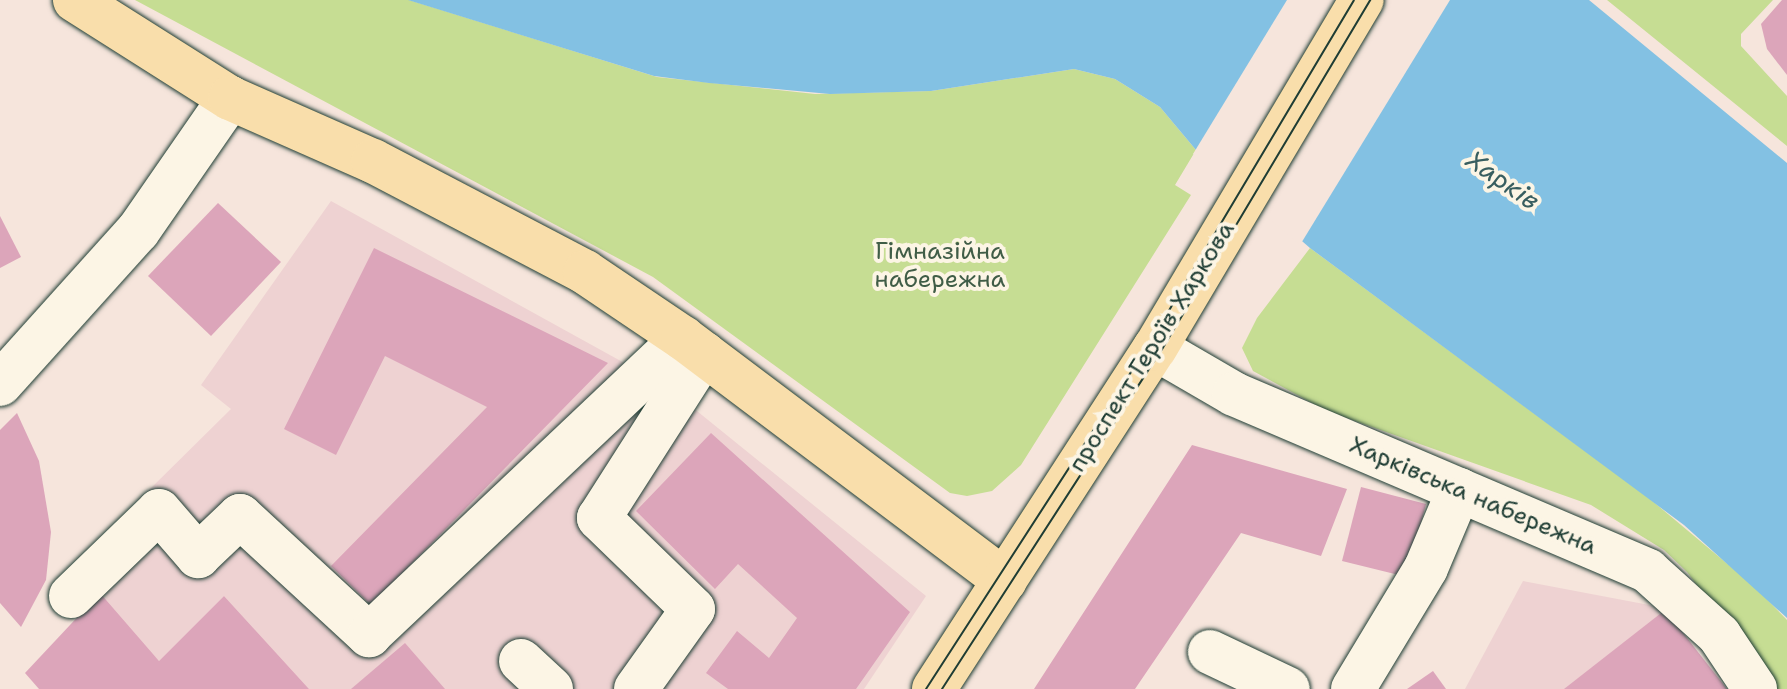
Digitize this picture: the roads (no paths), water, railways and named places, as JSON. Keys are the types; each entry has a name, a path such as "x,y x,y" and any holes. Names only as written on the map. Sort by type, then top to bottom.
{"main road":[{"path":"75,0 230,98 373,161 585,272 694,346 1005,581"},
{"name":"проспект Героїв Харкова","path":"934,689 1155,348 1362,0"}],"street":[{"path":"0,384 138,231 230,98"},
{"path":"71,596 159,511 198,556 240,516 369,635 694,346"},
{"path":"636,689 693,609 599,518 694,346"},
{"name":"Харківська набережна","path":"1155,348 1234,394 1648,571 1719,635 1755,689"},
{"path":"1353,689 1426,568 1459,490"},
{"path":"1210,652 1288,689"}],"water":[{"name":"Харків","path":"408,0 1589,0 1787,163 1787,618 1684,525 1310,248 1196,150 1160,107 1115,79 1074,69 931,91 830,94 709,83 654,76"}],"tram line":[{"path":"926,689 1149,344 1354,0"},
{"path":"942,689 1161,351 1370,0"}],"park label":[{"name":"Гімназійна набережна","path":"940,266"}]}
